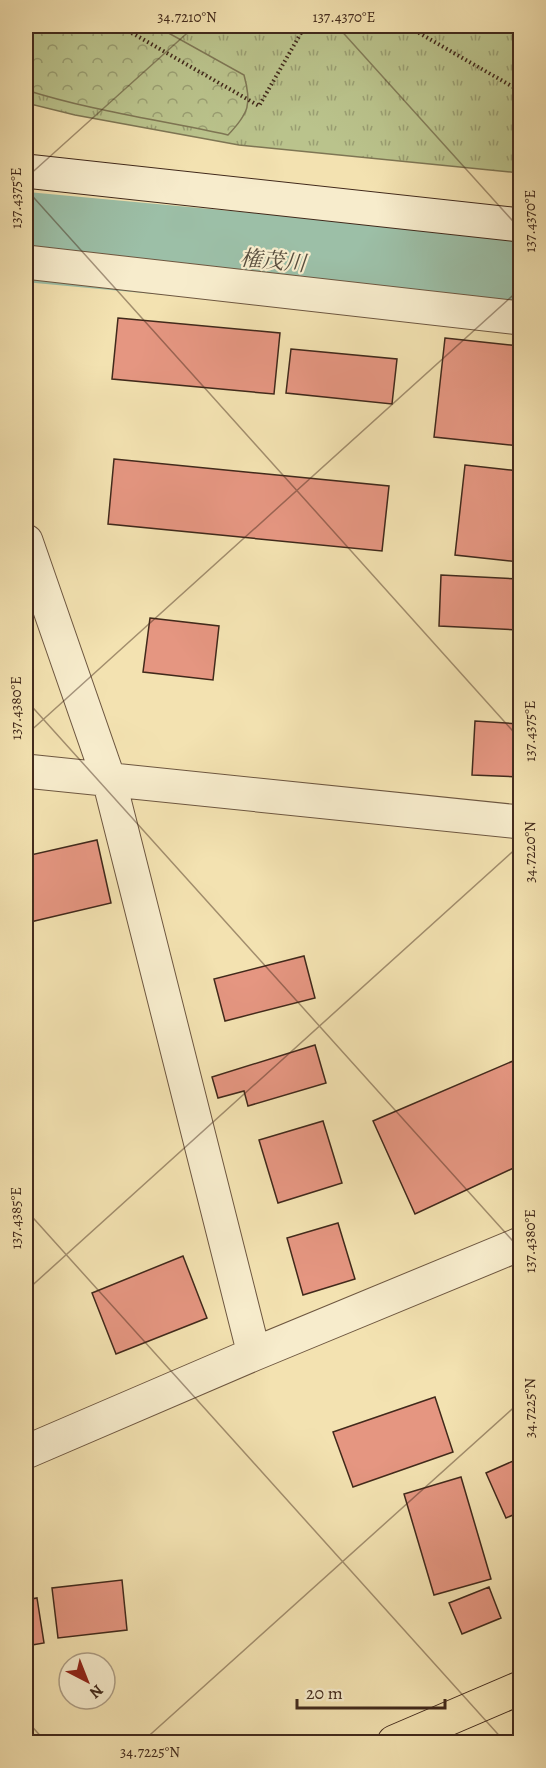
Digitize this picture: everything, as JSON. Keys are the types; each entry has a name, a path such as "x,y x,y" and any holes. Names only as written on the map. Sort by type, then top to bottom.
{"highway":[{"path":"394,1743 520,1688"}],"street":[{"path":"26,171 520,225"},
{"path":"26,262 520,318"},
{"path":"26,541 109,780 254,1354"},
{"path":"26,771 520,822"},
{"path":"26,1452 254,1354 520,1244"}],"path":[{"path":"120,26 259,106 305,26"},
{"path":"407,26 520,92"}],"green space":[{"path":"26,26 520,26 520,173 239,145 75,115 26,103"},
{"path":"26,26 156,26 244,75 248,94 247,108 228,135 101,110 26,90"}],"building":[{"path":"118,318 280,333 274,394 112,379"},
{"path":"445,338 520,346 520,446 434,437"},
{"path":"291,349 397,359 392,404 286,393"},
{"path":"114,459 389,486 382,551 108,524"},
{"path":"465,465 520,471 520,562 455,555"},
{"path":"441,575 520,579 520,630 439,626"},
{"path":"150,618 219,626 213,680 143,672"},
{"path":"475,721 520,724 520,777 472,775"},
{"path":"97,840 111,903 26,923 26,856"},
{"path":"304,956 315,998 225,1021 214,979"},
{"path":"315,1045 326,1083 248,1106 244,1091 218,1098 212,1077"},
{"path":"520,1058 520,1165 415,1214 373,1121"},
{"path":"323,1121 342,1183 278,1203 259,1140"},
{"path":"338,1223 355,1279 303,1295 287,1238"},
{"path":"183,1256 207,1318 116,1354 92,1293"},
{"path":"435,1397 453,1452 353,1487 333,1432"},
{"path":"520,1458 520,1512 506,1518 486,1473"},
{"path":"461,1477 491,1579 434,1595 404,1494"},
{"path":"122,1580 127,1630 58,1638 52,1588"},
{"path":"489,1587 501,1618 462,1634 449,1603"},
{"path":"37,1598 44,1643 26,1646 26,1600"}],"waterway":[{"name":"権茂川","path":"26,237 520,283"}]}
